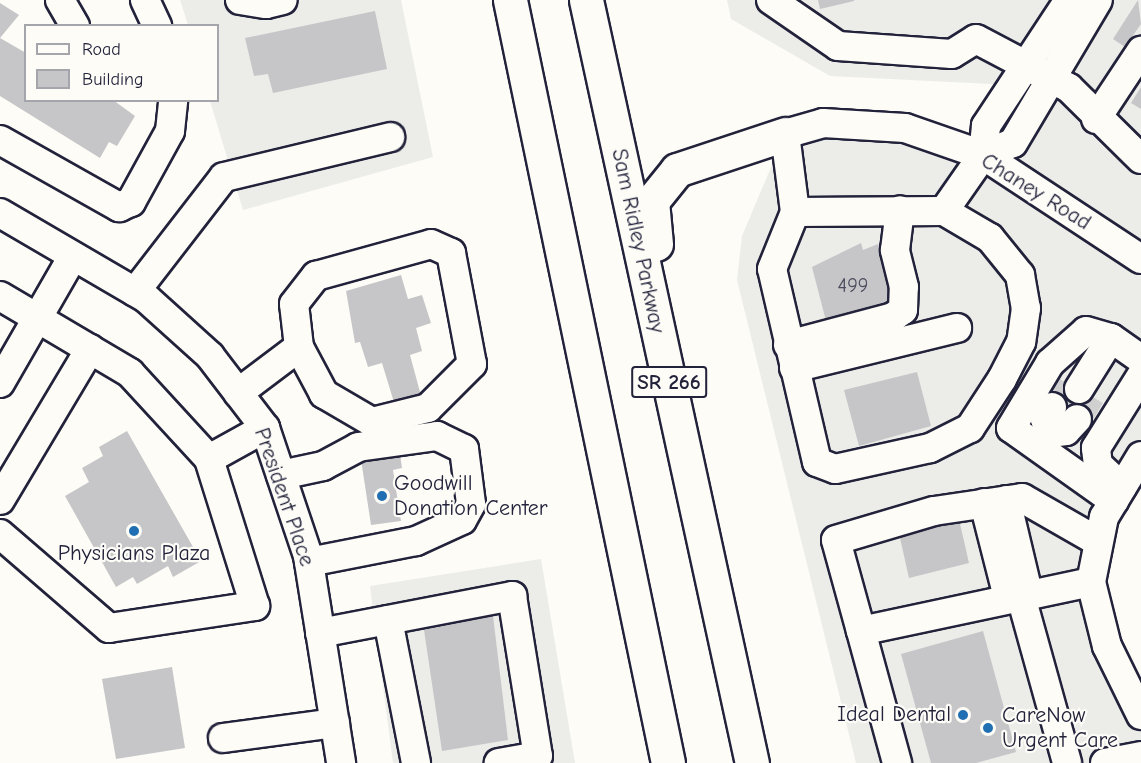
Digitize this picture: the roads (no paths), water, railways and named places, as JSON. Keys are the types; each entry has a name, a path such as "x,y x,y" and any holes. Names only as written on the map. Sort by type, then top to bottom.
{"main road":[{"path":"510,0 668,763"},
{"name":"Sam Ridley Parkway","path":"586,0 752,763"},
{"path":"705,547 692,417 650,217 652,201 677,170 785,134"}],"street":[{"path":"60,0 74,24"},
{"path":"145,0 156,24"},
{"path":"240,0 266,4 283,0"},
{"path":"771,0 838,46 952,54 976,39 1069,88 1096,119 1141,159"},
{"path":"944,211 983,155 986,126 1069,0"},
{"path":"1082,35 1098,0"},
{"path":"983,155 1013,143 1105,0"},
{"path":"1096,119 1141,51"},
{"path":"0,140 119,207 131,202 170,130 171,102"},
{"name":"Chaney Road","path":"785,134 823,123 905,128 983,155 1141,259"},
{"path":"785,134 795,212 772,269 817,462 835,469 930,448 970,428 1021,342 1026,308 1020,275 990,238 944,211 795,212"},
{"path":"135,292 224,177 390,137"},
{"path":"791,357 894,317 903,310 904,287 895,250 900,210"},
{"name":"President Place","path":"0,213 135,292 210,356 265,428 309,562 335,723 336,762"},
{"path":"431,244 451,253 472,364 428,408 372,422 324,394 298,348 294,304 316,276 431,244"},
{"path":"0,383 74,256"},
{"path":"0,296 129,373 209,459 255,606 109,628 0,534"},
{"path":"791,357 957,328"},
{"path":"1104,349 1065,411 1011,428 1050,363 1086,331 1104,349 1141,359"},
{"path":"238,393 298,348"},
{"path":"0,500 90,349"},
{"path":"1118,494 1095,458 1141,376"},
{"path":"1065,411 1118,494"},
{"path":"209,459 265,428"},
{"path":"281,475 322,466 358,447 437,436 464,449 471,504 462,520 416,541 309,562"},
{"path":"1141,456 1118,494 1097,541 1092,582 1107,646 1141,715"},
{"path":"897,763 836,540 995,502 1022,498 1097,541"},
{"path":"995,502 1067,763"},
{"path":"861,631 1019,594 1092,582"},
{"path":"320,633 512,596 538,756 499,763"},
{"path":"388,620 416,763"},
{"path":"223,738 335,723"},
{"path":"1105,763 1141,756"}],"tunnel":[{"path":"1052,407 1068,381"},
{"path":"1077,419 1091,396"}],"place":[{"name":"Goodwill Donation Center","path":"382,496"},
{"name":"Physicians Plaza","path":"134,531"},
{"name":"Ideal Dental","path":"963,715"},
{"name":"CareNow Urgent Care","path":"988,728"}]}
